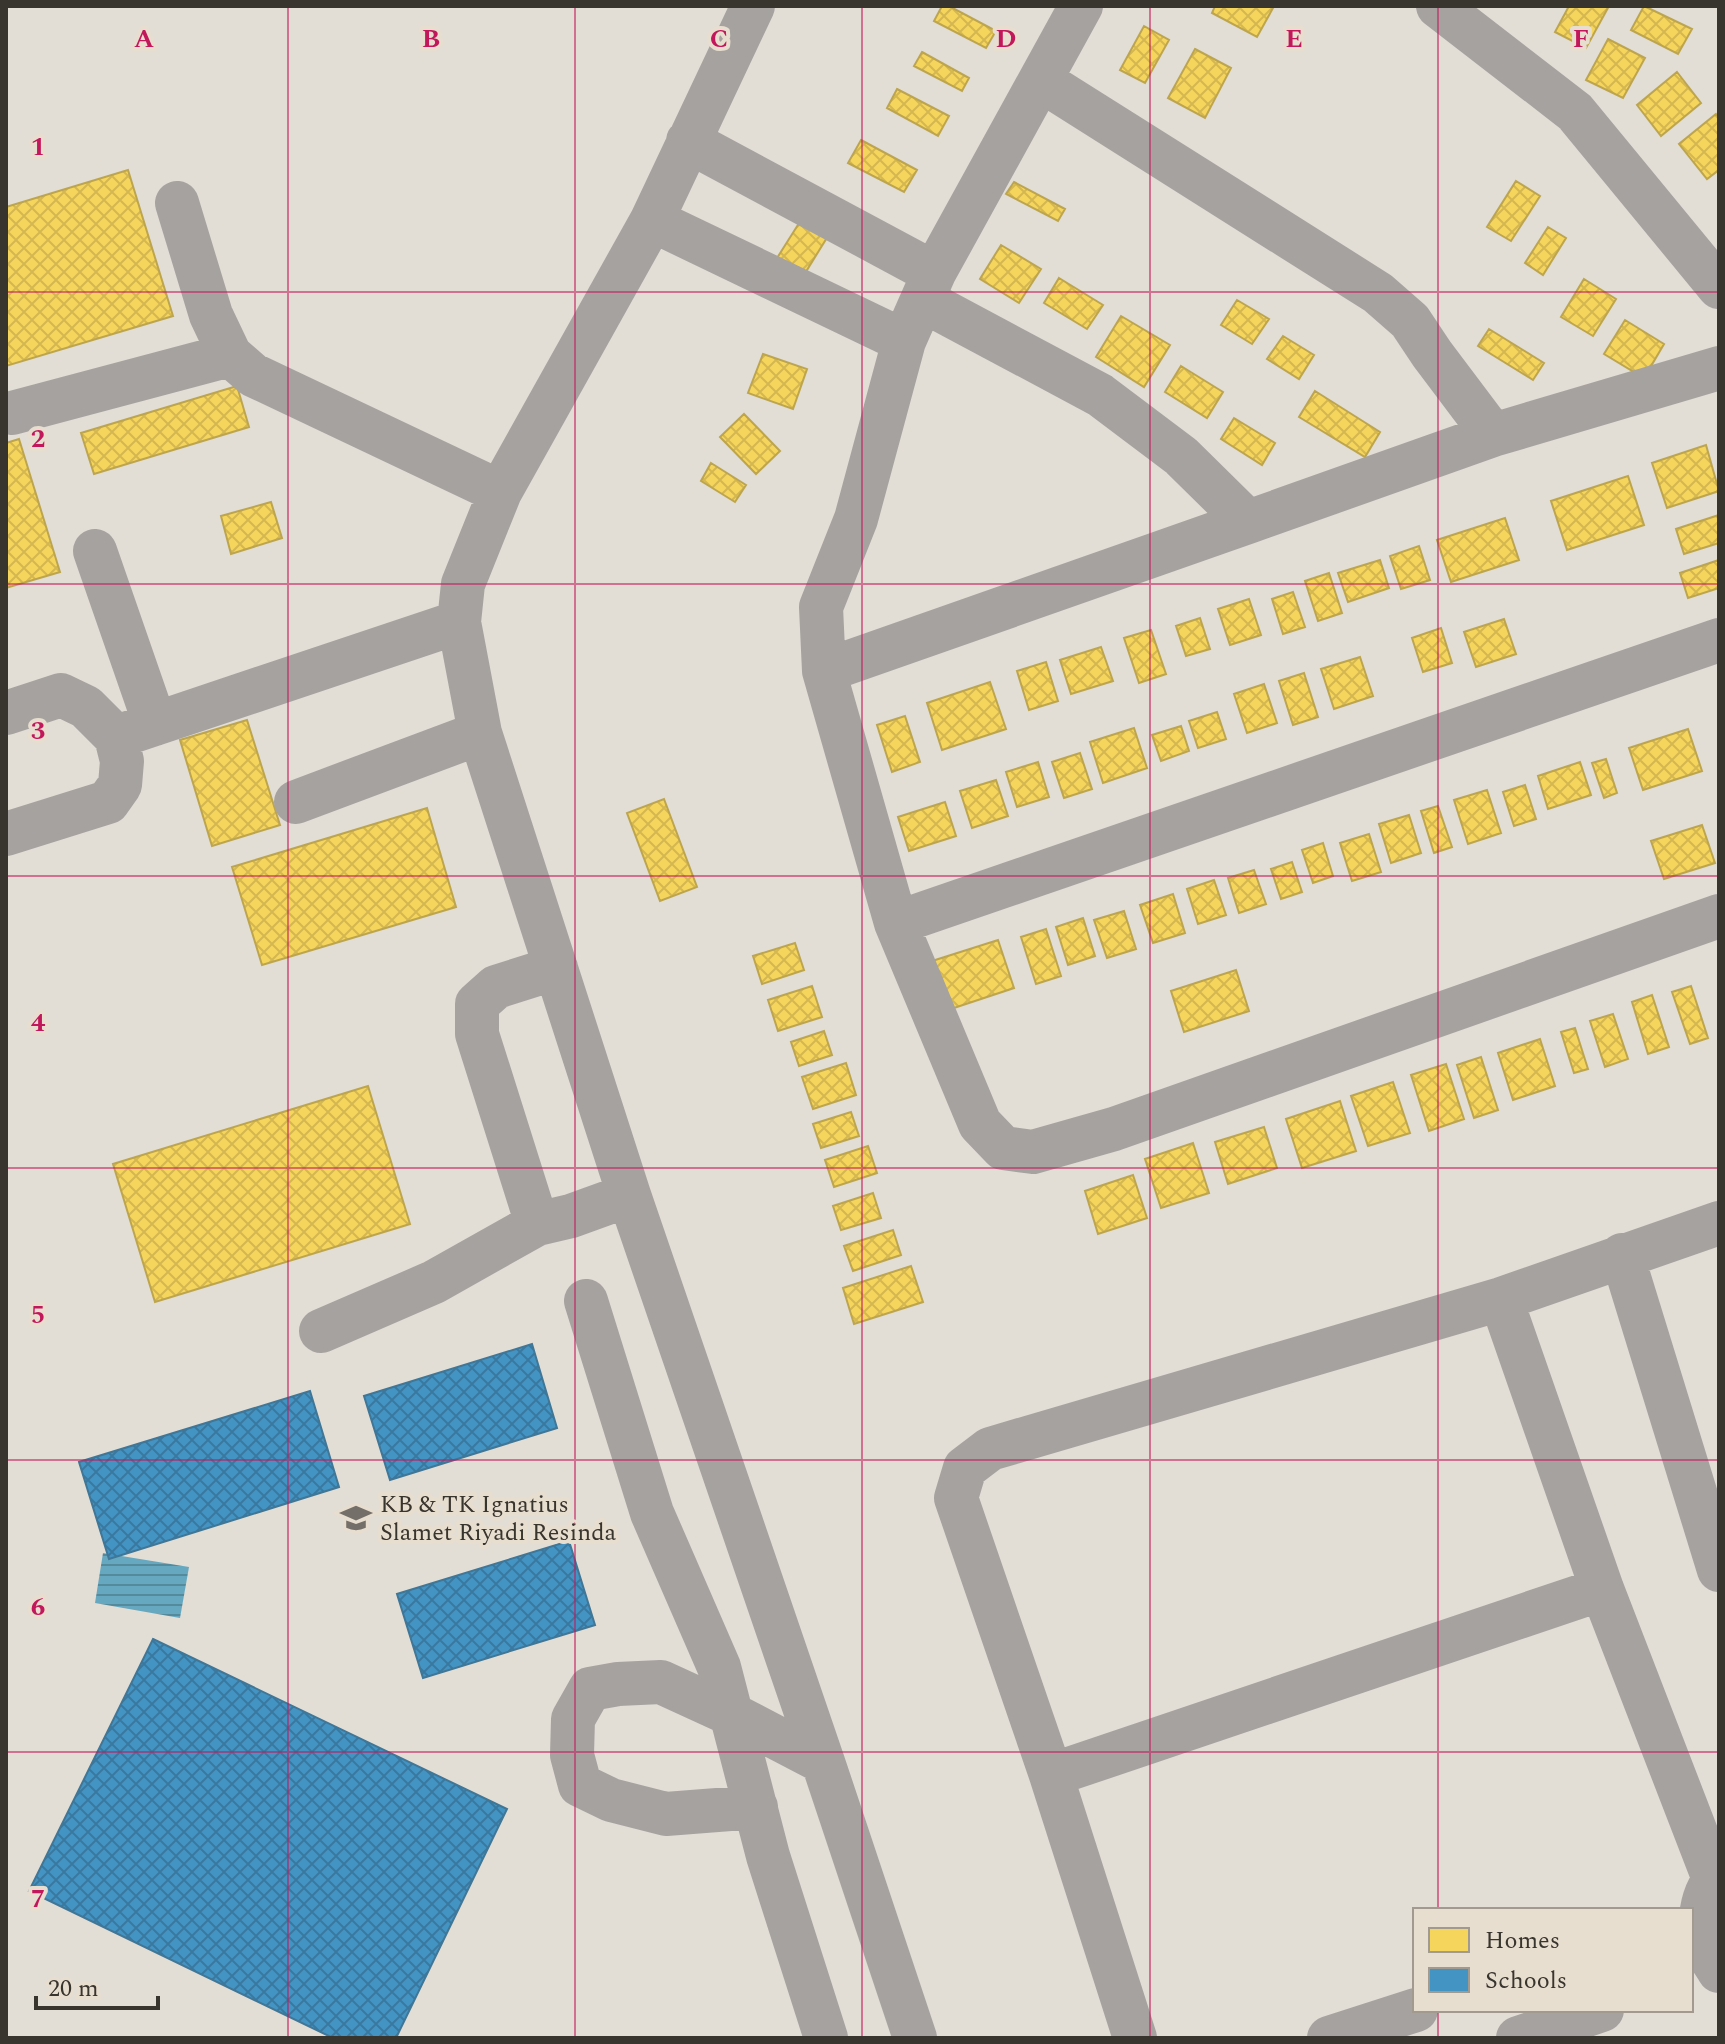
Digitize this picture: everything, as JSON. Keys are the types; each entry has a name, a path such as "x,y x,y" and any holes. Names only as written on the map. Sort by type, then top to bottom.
{"street":[{"path":"753,6 652,220 500,492 463,584 459,622 480,733 629,1195 915,2038"},
{"path":"1081,6 929,287 904,341 856,519 821,607 824,671 896,923 980,1124 1003,1148 1033,1152 1114,1129 1719,916"},
{"path":"1438,6 1575,112 1719,287"},
{"path":"1042,81 1378,293 1410,321 1493,435"},
{"path":"688,141 1100,395 1181,456 1248,522"},
{"path":"177,203 211,315 230,355 253,375 500,492"},
{"path":"652,220 904,341"},
{"path":"12,413 230,355"},
{"path":"824,671 1493,435 1719,368"},
{"path":"6,834 108,802 120,785 122,761 135,731 95,551"},
{"path":"6,713 61,695 135,731 459,622"},
{"path":"896,923 1719,640"},
{"path":"296,802 480,733"},
{"path":"537,1224 477,1034 477,1004 496,987 556,968"},
{"path":"321,1331 434,1282 537,1224 571,1216 629,1195"},
{"path":"1135,2038 1051,1775 956,1498 965,1468 990,1449 1501,1299 1719,1223"},
{"path":"1622,1255 1717,1555"},
{"path":"1501,1299 1706,1898 1704,1946 1719,1971 1693,1980"},
{"path":"586,1301 652,1513 719,1667 768,1856 826,2038"},
{"path":"1051,1775 1602,1589"},
{"path":"756,1807 666,1814 611,1800 580,1785 572,1755 573,1719 590,1689 661,1682 823,1762"},
{"path":"1329,2038 1413,2011"},
{"path":"1518,2038 1596,2012"}],"water":[{"path":"103,1553 189,1567 180,1618 95,1603"}],"building: Homes":[{"path":"942,6 949,6 996,31 986,48 934,21"},
{"path":"1215,6 1273,8 1257,37 1212,13"},
{"path":"1569,6 1609,6 1586,48 1555,32"},
{"path":"1644,6 1692,29 1678,54 1631,30"},
{"path":"1144,26 1169,40 1145,83 1120,70"},
{"path":"1608,39 1645,58 1623,98 1586,80"},
{"path":"1195,49 1231,68 1205,118 1168,98"},
{"path":"922,52 969,78 962,91 914,66"},
{"path":"1677,72 1701,103 1661,136 1637,105"},
{"path":"897,89 949,116 938,136 887,108"},
{"path":"1716,114 1719,118 1719,170 1707,179 1679,144"},
{"path":"861,140 917,170 904,192 848,163"},
{"path":"128,170 173,316 6,366 6,207"},
{"path":"1516,181 1540,196 1511,241 1487,227"},
{"path":"1014,182 1065,209 1058,221 1006,194"},
{"path":"801,220 828,236 799,283 772,266"},
{"path":"1548,227 1566,238 1543,275 1525,263"},
{"path":"1001,245 1041,269 1019,303 980,279"},
{"path":"1059,278 1103,305 1087,329 1044,303"},
{"path":"1584,279 1616,299 1593,336 1561,317"},
{"path":"1237,300 1269,319 1252,344 1221,325"},
{"path":"1121,316 1170,345 1144,387 1096,357"},
{"path":"1625,320 1664,344 1644,378 1604,354"},
{"path":"1489,329 1544,363 1533,380 1478,346"},
{"path":"1283,336 1314,355 1299,379 1267,359"},
{"path":"763,354 807,369 793,409 748,393"},
{"path":"1181,366 1223,392 1207,418 1165,392"},
{"path":"237,386 249,427 94,474 81,433"},
{"path":"1315,391 1380,432 1365,457 1299,417"},
{"path":"744,414 780,451 756,474 720,437"},
{"path":"1234,418 1275,443 1262,465 1221,439"},
{"path":"19,439 60,572 6,588 6,443"},
{"path":"1706,445 1719,491 1667,508 1652,463"},
{"path":"711,463 746,485 735,502 701,481"},
{"path":"1628,476 1644,525 1567,550 1551,501"},
{"path":"271,502 282,538 231,554 221,516"},
{"path":"1719,515 1719,543 1684,554 1676,529"},
{"path":"1505,518 1519,560 1451,582 1437,540"},
{"path":"1419,546 1430,580 1401,589 1390,556"},
{"path":"1380,560 1389,588 1348,602 1338,573"},
{"path":"1719,560 1719,588 1688,598 1680,573"},
{"path":"1329,573 1342,613 1318,621 1305,581"},
{"path":"1293,592 1305,627 1283,634 1272,599"},
{"path":"1249,599 1261,635 1230,645 1218,609"},
{"path":"1200,618 1210,649 1186,656 1176,626"},
{"path":"1504,619 1516,654 1476,667 1464,632"},
{"path":"1441,628 1452,663 1423,672 1412,638"},
{"path":"1151,630 1166,674 1139,683 1124,638"},
{"path":"1101,647 1113,681 1071,694 1060,660"},
{"path":"1360,657 1373,696 1334,709 1321,669"},
{"path":"1046,662 1058,701 1029,710 1017,671"},
{"path":"1304,673 1318,717 1293,725 1279,681"},
{"path":"990,682 1006,729 942,750 927,703"},
{"path":"1264,684 1277,723 1247,733 1234,694"},
{"path":"1217,712 1226,739 1198,748 1189,721"},
{"path":"905,716 920,762 892,772 877,725"},
{"path":"247,720 280,825 212,846 180,740"},
{"path":"1181,726 1189,751 1161,761 1152,735"},
{"path":"1134,728 1147,768 1103,783 1090,742"},
{"path":"1688,729 1702,771 1643,790 1629,748"},
{"path":"1080,753 1092,789 1064,798 1052,762"},
{"path":"1606,759 1617,793 1604,798 1592,763"},
{"path":"1038,762 1049,797 1017,807 1006,772"},
{"path":"1580,762 1591,795 1548,809 1538,776"},
{"path":"996,780 1008,816 972,828 960,791"},
{"path":"1525,785 1536,819 1514,826 1503,792"},
{"path":"1487,790 1501,833 1468,844 1454,800"},
{"path":"664,799 697,887 660,901 627,813"},
{"path":"945,802 956,836 909,851 898,817"},
{"path":"1438,806 1452,847 1434,853 1421,811"},
{"path":"427,808 456,907 262,965 232,867"},
{"path":"1409,815 1421,853 1391,863 1379,824"},
{"path":"1702,825 1715,863 1664,879 1651,841"},
{"path":"1369,834 1381,872 1352,881 1340,843"},
{"path":"1323,843 1333,876 1313,883 1302,850"},
{"path":"1292,862 1302,892 1281,899 1271,869"},
{"path":"1254,870 1266,904 1239,913 1228,878"},
{"path":"1214,880 1226,915 1198,924 1187,889"},
{"path":"1173,894 1185,933 1153,943 1140,905"},
{"path":"1124,911 1136,949 1107,958 1094,920"},
{"path":"1083,918 1095,956 1068,965 1056,927"},
{"path":"1046,929 1061,976 1036,984 1021,937"},
{"path":"998,940 1014,988 945,1011 929,962"},
{"path":"795,943 804,970 762,984 753,956"},
{"path":"1236,970 1249,1011 1184,1032 1171,991"},
{"path":"812,986 822,1017 778,1031 768,1000"},
{"path":"1691,986 1708,1038 1690,1044 1672,992"},
{"path":"1652,995 1669,1047 1648,1054 1632,1002"},
{"path":"1613,1014 1628,1059 1605,1067 1590,1021"},
{"path":"1575,1028 1588,1069 1574,1073 1561,1032"},
{"path":"824,1031 832,1055 799,1066 791,1042"},
{"path":"1540,1039 1555,1086 1513,1100 1498,1053"},
{"path":"1481,1057 1498,1110 1474,1118 1457,1065"},
{"path":"846,1063 856,1095 813,1109 802,1077"},
{"path":"1446,1064 1464,1119 1429,1131 1411,1075"},
{"path":"1393,1082 1410,1133 1368,1146 1351,1096"},
{"path":"368,1086 410,1224 155,1302 113,1164"},
{"path":"1340,1101 1356,1151 1302,1168 1286,1119"},
{"path":"851,1112 859,1136 821,1148 813,1124"},
{"path":"1264,1127 1277,1168 1228,1184 1215,1142"},
{"path":"1193,1143 1209,1193 1161,1208 1145,1159"},
{"path":"868,1146 877,1173 834,1187 825,1160"},
{"path":"1133,1175 1147,1218 1098,1234 1085,1191"},
{"path":"873,1193 881,1218 841,1230 833,1206"},
{"path":"893,1230 901,1255 853,1271 844,1246"},
{"path":"911,1266 923,1302 854,1324 843,1288"}],"building: Schools":[{"path":"532,1344 557,1428 390,1480 364,1396"},
{"path":"310,1391 339,1487 109,1559 79,1462"},
{"path":"569,1541 595,1625 423,1678 397,1594"},
{"path":"153,1639 507,1809 396,2038 333,2038 29,1891"}],"place":[{"name":"KB & TK Ignatius Slamet Riyadi Resinda","path":"356,1518"}]}
